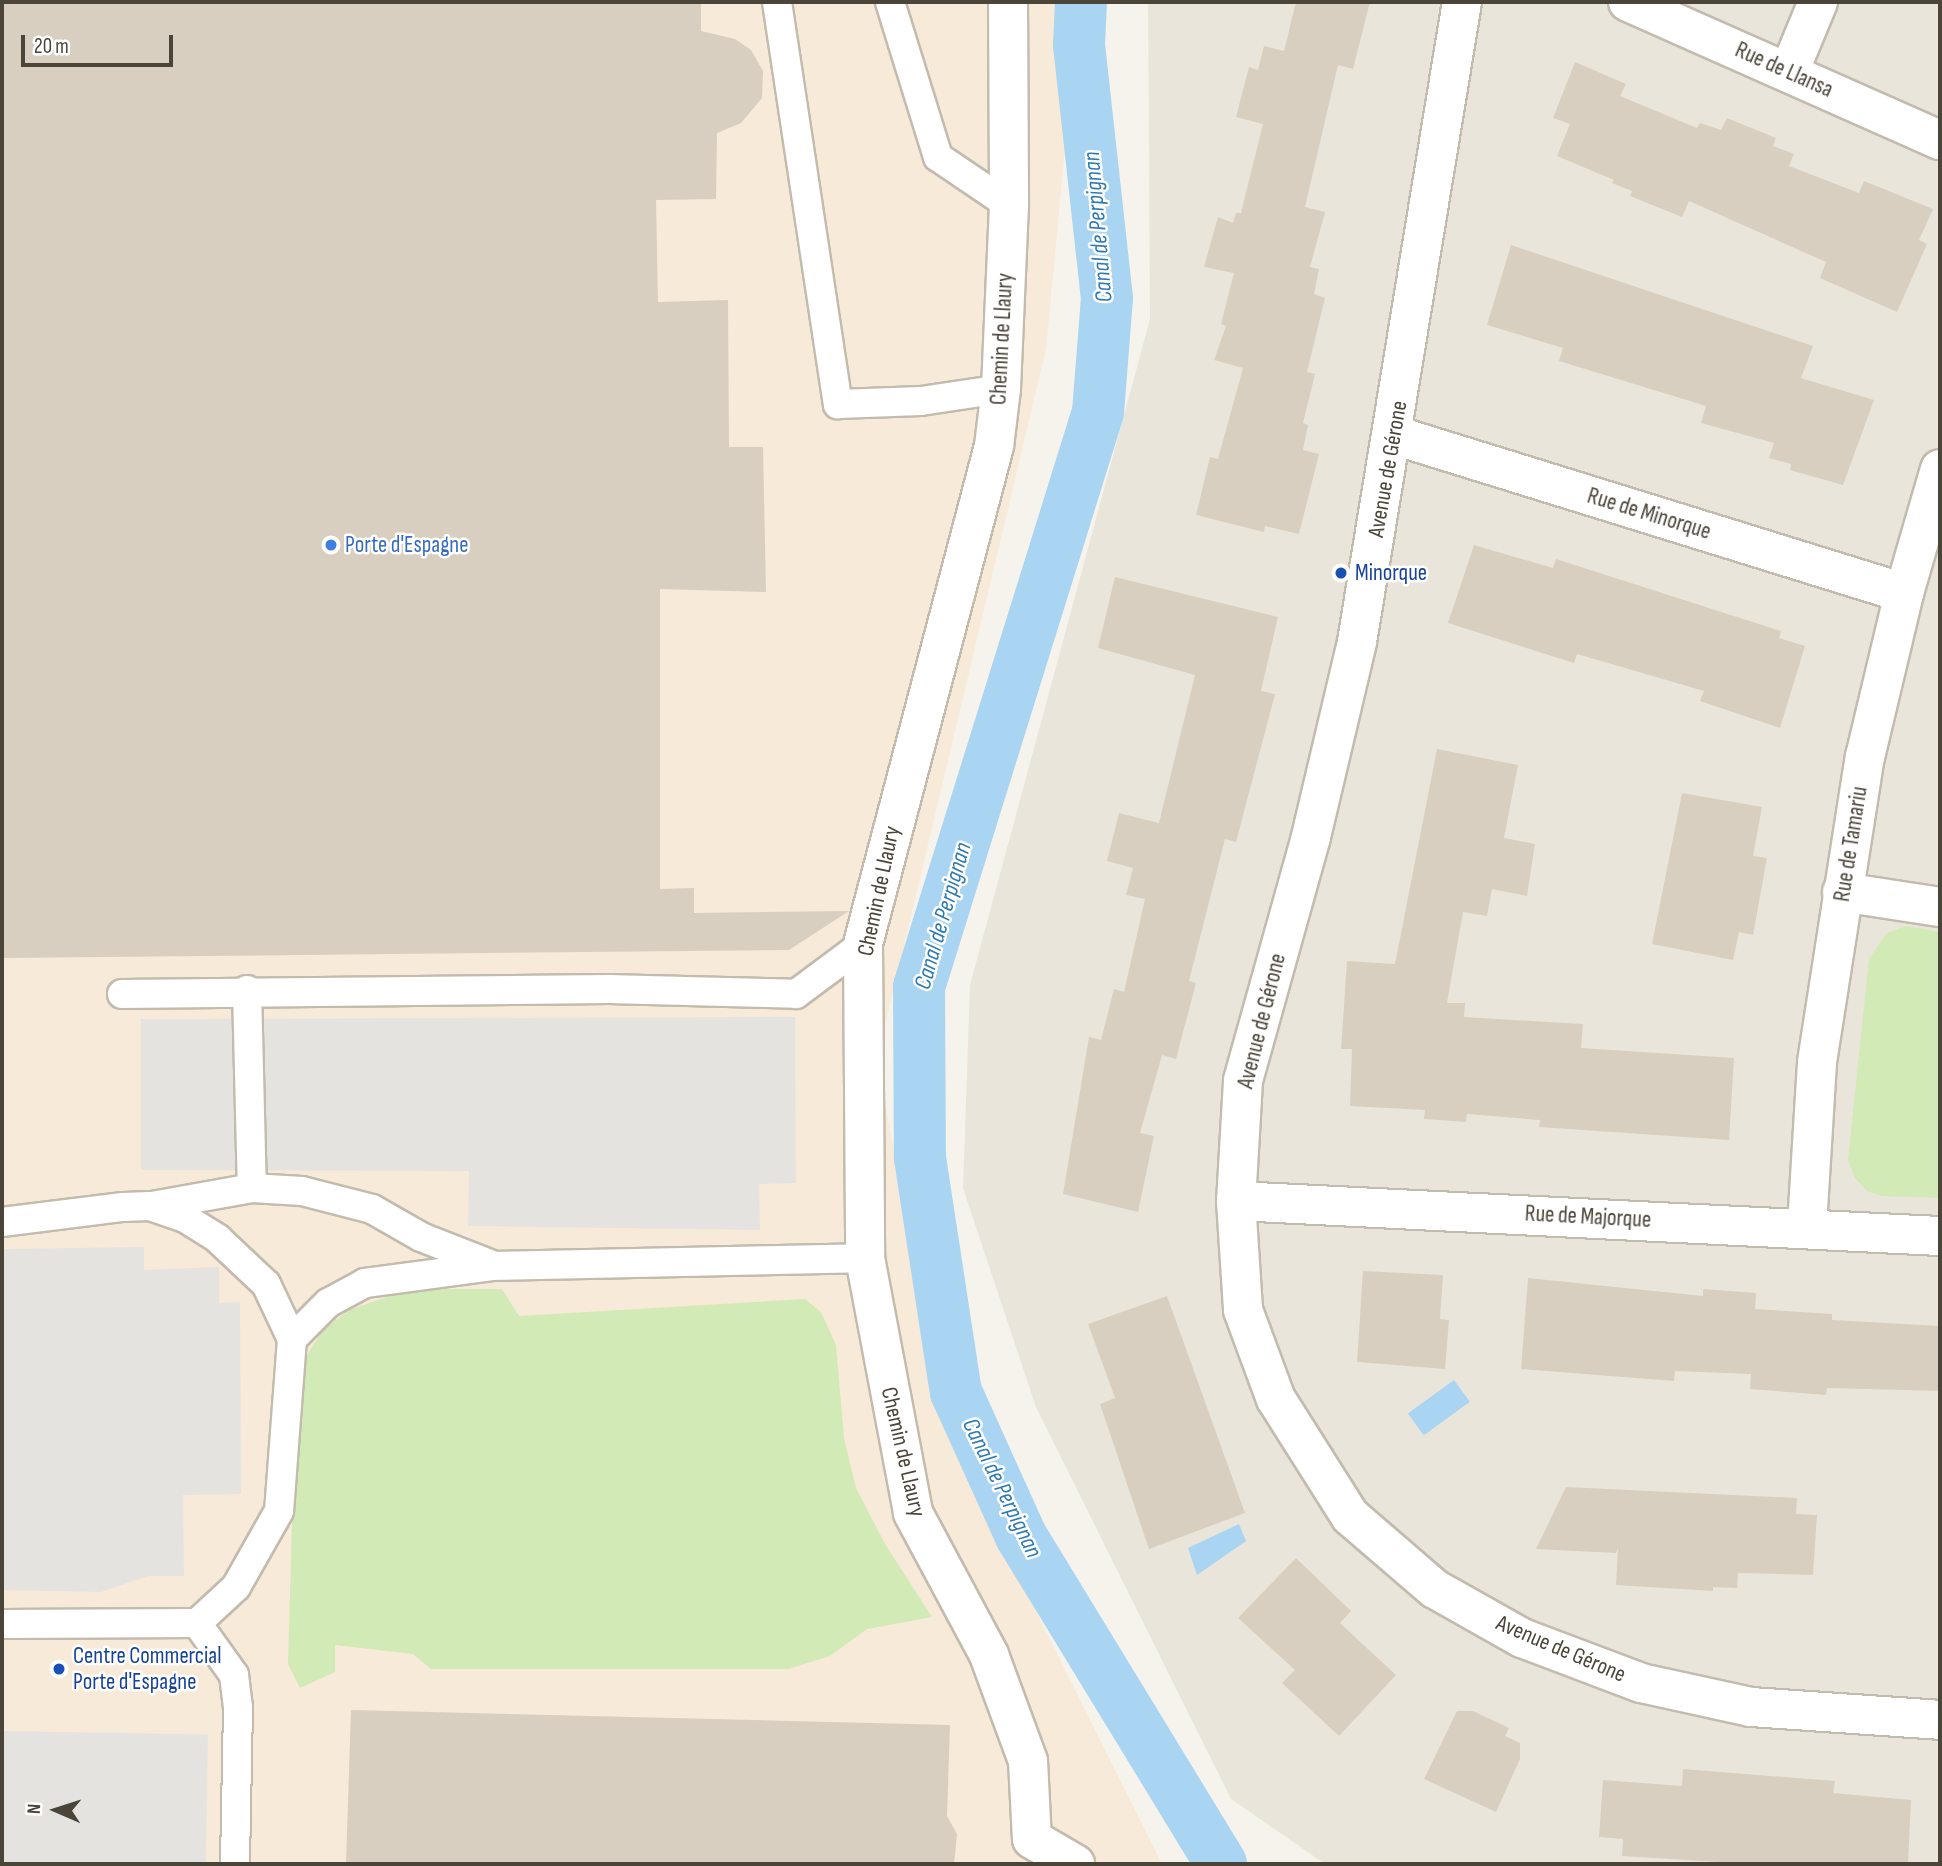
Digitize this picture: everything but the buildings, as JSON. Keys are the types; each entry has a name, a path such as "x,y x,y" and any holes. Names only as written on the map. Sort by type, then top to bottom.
{"street":[{"name":"Chemin de Llaury","path":"1008,2 1009,205 1001,389 994,446 863,944 865,1258 913,1513 989,1655 1028,1761 1032,1852 1075,1864"},
{"name":"Avenue de Gérone","path":"1462,2 1394,435 1342,707 1311,837 1243,1081 1236,1201 1243,1310 1276,1399 1350,1516 1435,1589 1522,1638 1641,1683 1751,1707 1940,1720"},
{"name":"Rue de Llansa","path":"1628,2 1940,139"},
{"path":"1789,72 1818,2"},
{"name":"Rue de Minorque","path":"1394,435 1904,593"},
{"name":"Rue de Tamariu","path":"1807,1226 1817,1062 1865,757 1904,593 1940,469"},
{"path":"1843,892 1940,907"},
{"name":"Rue de Majorque","path":"1236,1201 1807,1226 1940,1236"}],"lane":[{"path":"777,2 838,404 921,401 1001,389"},
{"path":"890,2 938,158 1009,205"},
{"path":"122,994 247,990 796,994 863,944"},
{"path":"247,990 251,1188"},
{"path":"2,1222 150,1206 251,1188 302,1191 372,1209 421,1237 492,1266"},
{"path":"2,1624 197,1623 236,1587 279,1511 292,1339 266,1284 218,1239 185,1218 150,1206"},
{"path":"292,1339 328,1303 365,1283 492,1266 865,1258"},
{"path":"197,1623 234,1675 238,1707 234,1864"}],"shaded area":[{"name":"Porte d'Espagne","path":"2,2 1079,2 1046,349 877,1059 945,1429 1162,1864 2,1864"},
{"path":"1148,2 1940,2 1940,1864 1325,1864 1231,1799 1036,1407 963,1188 970,985 1150,319"},
{"path":"795,1017 796,1183 759,1184 760,1230 468,1226 469,1171 141,1170 141,1019"},
{"path":"144,1247 144,1270 219,1267 219,1303 240,1302 241,1494 183,1495 184,1576 148,1576 101,1592 2,1590 2,1249"},
{"path":"2,1731 208,1735 206,1864 2,1864"}],"green space":[{"path":"1905,926 1940,932 1940,1198 1881,1196 1867,1191 1855,1178 1848,1160 1869,959 1886,934"},
{"path":"410,1289 502,1289 519,1316 805,1299 821,1312 836,1345 844,1438 856,1488 885,1544 932,1617 867,1629 830,1656 789,1669 431,1669 413,1654 335,1645 335,1672 300,1688 288,1664 296,1384 303,1361 323,1330 349,1310"}],"water":[{"path":"1454,1380 1470,1402 1424,1435 1408,1414"},
{"path":"1239,1524 1246,1541 1197,1575 1188,1548"}],"waterway":[{"name":"Canal de Perpignan","path":"1081,2 1079,45 1107,298 1098,412 919,987 920,1158 956,1392 1021,1536 1221,1864"}],"place":[{"name":"Porte d'Espagne","path":"331,545"},
{"name":"Minorque","path":"1341,573"},
{"name":"Centre Commercial Porte d'Espagne","path":"59,1669"}]}
